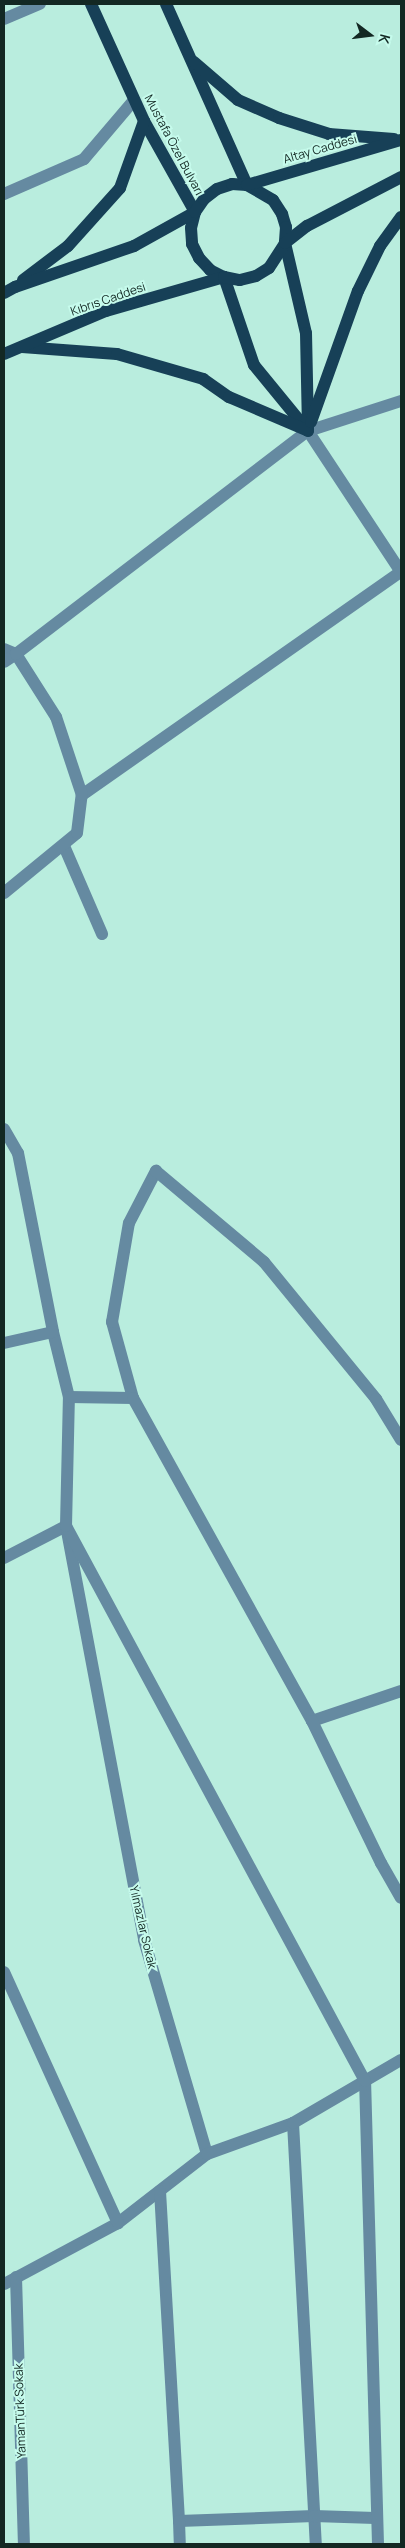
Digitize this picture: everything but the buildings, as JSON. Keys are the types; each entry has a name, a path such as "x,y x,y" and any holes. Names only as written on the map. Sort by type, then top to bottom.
{"main road":[{"name":"Mustafa Özel Bulvarı","path":"91,4 144,122 195,212 191,228 192,244 204,264 224,277"},
{"path":"166,4 247,185"},
{"path":"192,60 238,100 278,118 328,134 401,140"},
{"path":"4,294 68,246 120,188 144,122"},
{"name":"Altay Caddesi","path":"247,185 401,140"},
{"path":"284,243 307,226 401,177"},
{"path":"15,286 134,246 195,212 204,199 217,189 232,184 247,185 273,200 286,227 284,243 274,263 256,276 240,280 224,277 254,365 308,431"},
{"path":"308,431 358,291 380,246 401,217"},
{"path":"284,243 306,334 308,431"},
{"name":"Kıbrıs Caddesi","path":"4,354 106,311 224,277"},
{"path":"19,347 118,354 203,379 229,397 308,431"}],"street":[{"path":"4,19 40,4"},
{"path":"4,194 84,159 134,100"},
{"path":"4,662 308,431 401,401"},
{"path":"82,795 400,572 308,431"},
{"path":"4,649 16,654 56,717 82,795 77,833 64,846 4,894"},
{"path":"64,846 102,934"},
{"name":"Yılmazlar Sokak","path":"4,1129 18,1153 53,1332 70,1397 66,1526 144,1940 207,2154"},
{"path":"401,1440 376,1399 264,1262 156,1172 129,1223 112,1322 132,1398 312,1721 381,1863 401,1898"},
{"path":"5,1346 53,1332"},
{"path":"70,1397 132,1398"},
{"path":"4,1558 66,1526 365,2081 375,2518 378,2544"},
{"path":"312,1721 401,1691"},
{"path":"4,1972 118,2223"},
{"path":"4,2284 118,2223 207,2154 293,2123 401,2060"},
{"path":"293,2123 316,2544"},
{"path":"160,2191 180,2544"},
{"name":"YamanTürk Sokak","path":"16,2277 24,2544"},
{"path":"179,2521 314,2516 375,2518"}]}
